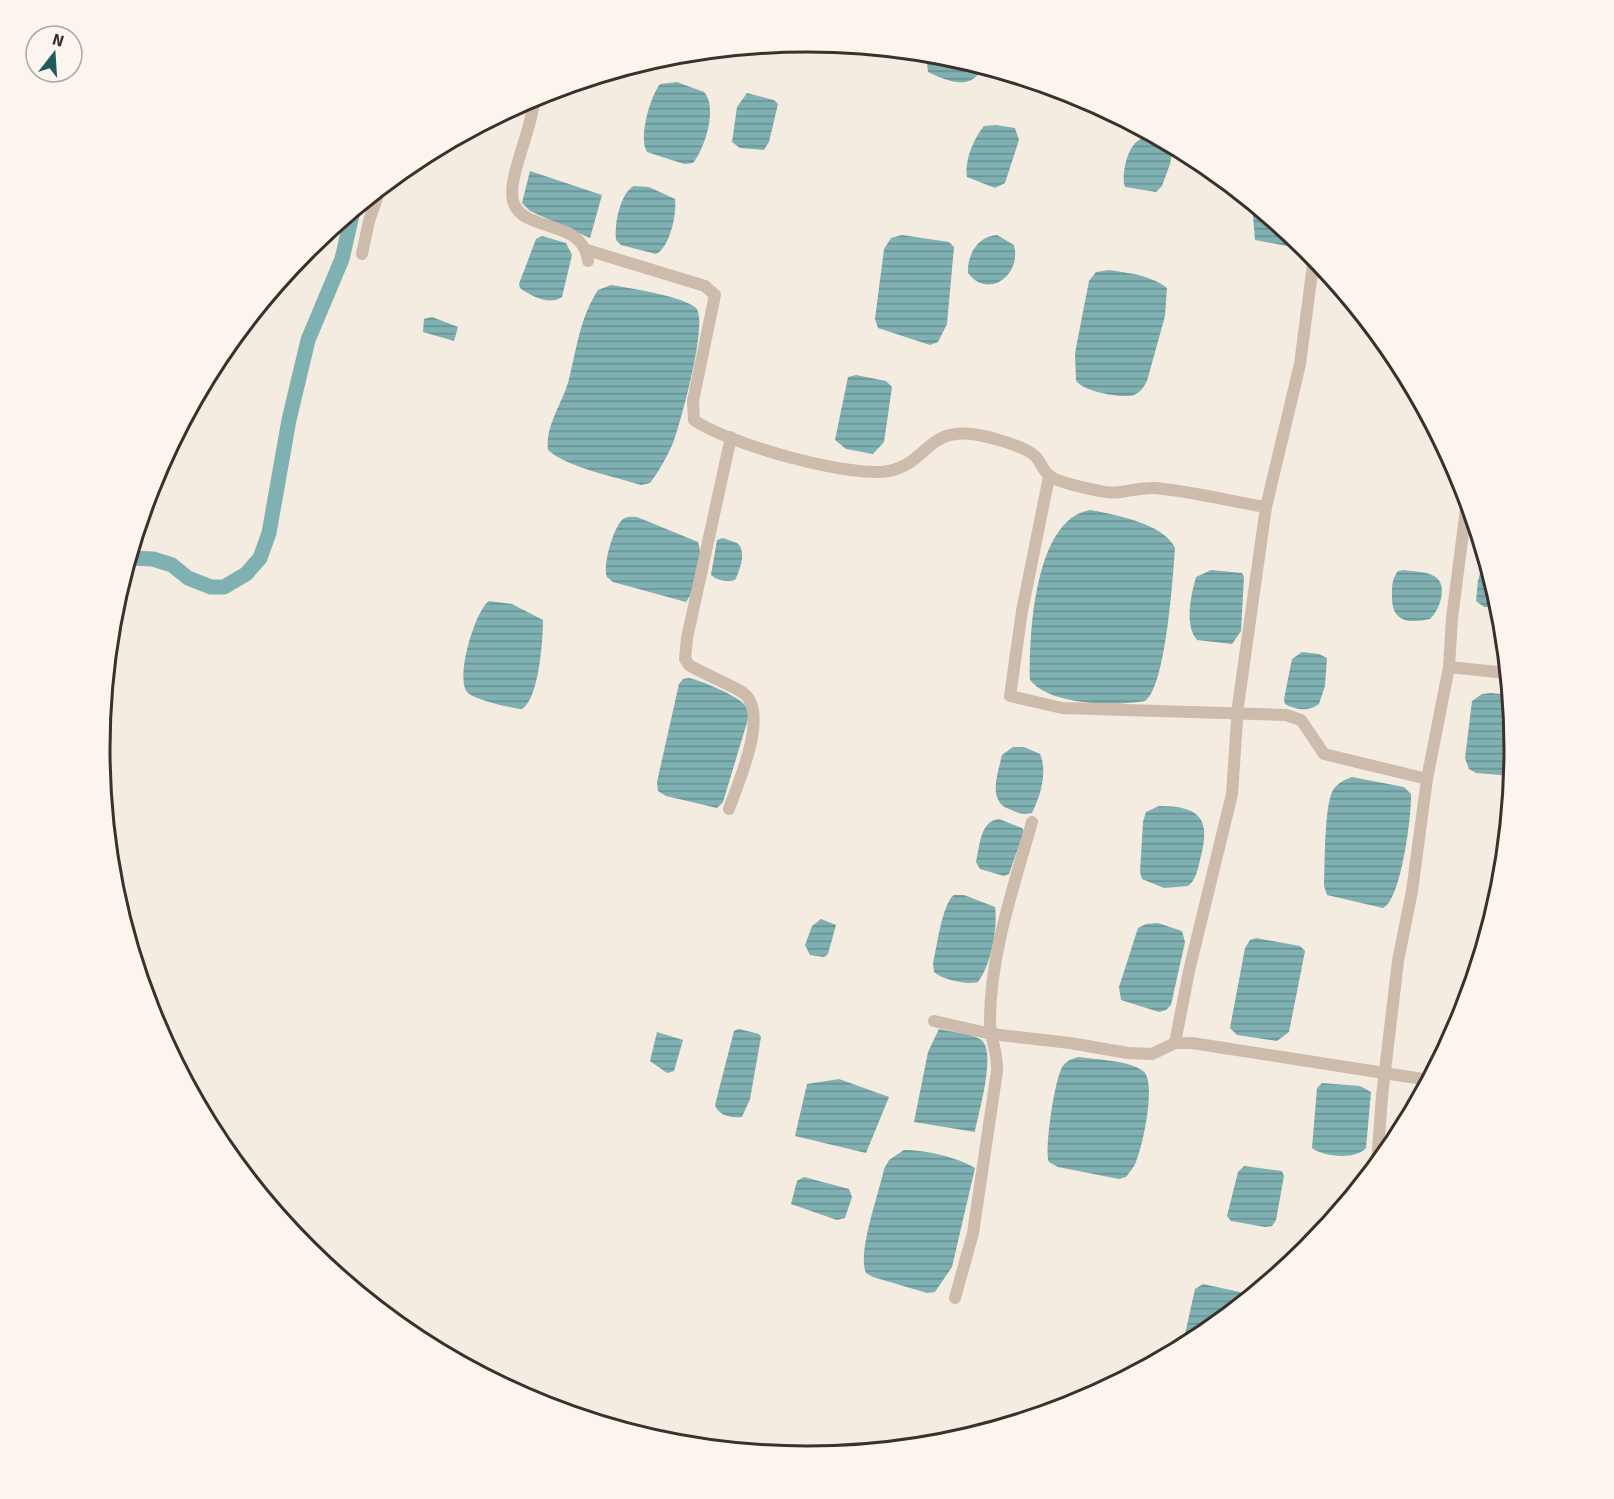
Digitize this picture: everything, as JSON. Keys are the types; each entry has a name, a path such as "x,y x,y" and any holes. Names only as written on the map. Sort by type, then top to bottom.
{"street":[{"path":"534,109 514,183 513,203 517,211 572,235 588,255 705,286 714,295 693,401 694,420 731,437 807,463 872,474 896,470 910,462 943,435 970,434 993,438 1035,455 1049,477 1117,494 1152,488 1266,507"},
{"path":"362,254 375,203"},
{"path":"1175,1043 1189,971 1232,794 1237,712 1266,507 1300,364 1317,275"},
{"path":"729,809 753,733 755,716 751,701 743,693 689,665 685,659 687,638 731,437"},
{"path":"1049,477 1022,611 1010,696 1062,708 1286,715 1301,720 1324,754 1427,779"},
{"path":"1379,1149 1398,961 1412,891 1427,779 1449,667 1452,618 1465,519"},
{"path":"1449,667 1499,672"},
{"path":"956,1298 973,1233 997,1071 998,1053 991,1034 990,1020 998,954 1032,822"},
{"path":"934,1021 991,1034 1128,1053 1152,1054 1175,1043 1192,1043 1421,1079"}],"water":[{"path":"927,63 978,74 972,80 958,82 943,79 928,72"},
{"path":"677,82 704,92 710,107 710,117 702,148 693,163 684,164 647,152 645,146 646,118 656,90 660,84"},
{"path":"747,93 774,100 778,104 769,142 764,150 740,148 732,142 737,107"},
{"path":"984,126 1015,128 1019,140 1005,183 995,188 967,177 966,171 973,143 980,131"},
{"path":"1141,139 1171,156 1162,186 1156,192 1125,187 1128,155"},
{"path":"530,171 602,195 590,238 530,211 522,203"},
{"path":"634,186 649,187 675,199 672,229 665,244 656,254 621,245 616,240 619,210 625,195"},
{"path":"1253,214 1288,245 1287,246 1255,240"},
{"path":"902,235 949,242 954,247 947,324 938,342 930,345 878,328 875,319 884,249 891,238"},
{"path":"997,235 1014,245 1013,266 1002,280 993,284 976,281 968,273 969,259 979,242"},
{"path":"542,236 566,243 572,255 562,297 552,301 535,297 520,288 519,284 536,239"},
{"path":"1109,270 1147,277 1167,288 1165,316 1147,381 1142,390 1129,396 1093,391 1085,388 1076,380 1075,353 1089,281 1096,272"},
{"path":"611,285 680,300 696,308 699,317 699,332 692,374 673,443 650,483 641,485 567,462 548,450 549,432 569,379 587,311 598,290"},
{"path":"432,317 458,327 454,341 423,332 424,319"},
{"path":"856,375 886,381 892,387 884,442 873,454 846,449 835,440 848,377"},
{"path":"1090,510 1124,517 1150,526 1161,532 1175,548 1163,654 1152,692 1145,701 1084,702 1053,695 1040,689 1030,680 1034,609 1046,556 1057,534 1071,518"},
{"path":"637,517 698,542 700,556 698,573 686,602 613,582 607,577 607,556 616,529 625,518"},
{"path":"723,538 737,543 742,551 735,580 722,581 711,575 717,540"},
{"path":"1211,570 1242,573 1244,577 1241,631 1232,644 1197,640 1193,634 1190,618 1196,577"},
{"path":"1398,571 1427,573 1439,580 1442,591 1440,604 1430,619 1407,620 1397,615 1394,610 1393,579"},
{"path":"1481,572 1489,607 1484,607 1476,601"},
{"path":"489,601 512,604 543,620 541,654 536,681 528,703 522,709 478,698 468,693 464,686 463,675 468,646 478,617"},
{"path":"1302,652 1319,654 1327,658 1325,686 1319,704 1315,707 1298,709 1285,704 1284,699 1292,659"},
{"path":"689,678 727,693 741,701 748,710 748,719 723,802 717,808 666,796 658,791 657,782 679,684 683,679"},
{"path":"1482,694 1502,694 1503,775 1476,773 1469,769 1465,758 1472,701"},
{"path":"1013,747 1024,747 1040,754 1043,769 1042,784 1032,813 1020,813 1009,809 998,800 996,786 1002,755"},
{"path":"1352,777 1404,787 1411,794 1410,819 1400,874 1389,902 1383,908 1327,895 1324,886 1326,822 1330,798 1337,785"},
{"path":"1159,806 1184,808 1193,812 1203,823 1204,843 1201,856 1195,876 1188,886 1164,888 1142,879 1140,872 1143,822 1146,812"},
{"path":"999,819 1022,828 1024,831 1009,874 1004,876 980,869 976,862 984,829 988,824"},
{"path":"954,895 964,895 995,907 993,946 987,966 978,982 955,981 934,972 933,963 940,926 946,907"},
{"path":"821,919 836,925 828,954 824,957 810,955 805,945 812,926"},
{"path":"1158,923 1182,931 1185,942 1171,1005 1159,1012 1121,1000 1119,987 1138,928 1146,924"},
{"path":"1256,938 1300,946 1305,951 1289,1032 1277,1041 1237,1035 1230,1028 1245,948 1250,940"},
{"path":"739,1029 759,1034 761,1037 750,1099 742,1117 734,1117 722,1114 715,1105 734,1031"},
{"path":"939,1029 976,1037 985,1045 987,1068 975,1132 914,1122 928,1052"},
{"path":"657,1032 683,1040 674,1071 667,1073 650,1061"},
{"path":"1079,1057 1137,1067 1147,1077 1149,1100 1145,1129 1136,1162 1126,1177 1119,1179 1058,1167 1049,1162 1049,1129 1060,1073 1064,1064"},
{"path":"839,1079 889,1097 866,1153 795,1136 807,1084"},
{"path":"1322,1083 1360,1086 1371,1092 1366,1148 1361,1152 1339,1156 1312,1148 1317,1088"},
{"path":"904,1150 941,1155 975,1168 952,1267 935,1292 927,1293 873,1277 866,1273 864,1264 866,1237 884,1169 889,1160"},
{"path":"1244,1166 1282,1171 1284,1176 1276,1220 1272,1226 1265,1227 1231,1221 1227,1216 1238,1172"},
{"path":"804,1177 849,1189 852,1197 845,1218 837,1220 791,1204 797,1181"},
{"path":"1203,1284 1242,1294 1185,1335 1195,1289"}],"waterway":[{"path":"137,558 153,559 172,565 188,578 211,587 224,587 246,574 260,558 269,533 289,420 308,340 342,259 350,222"}]}
